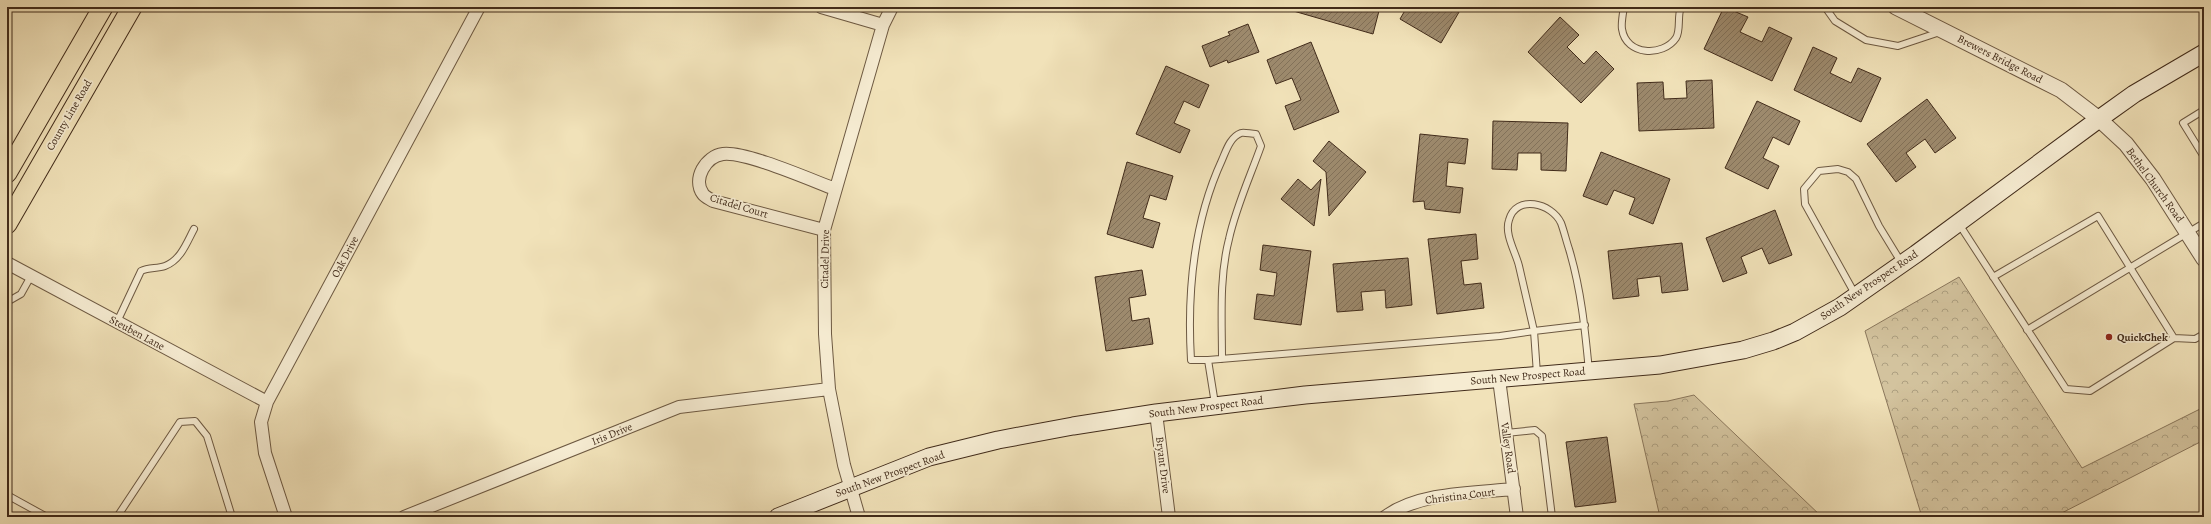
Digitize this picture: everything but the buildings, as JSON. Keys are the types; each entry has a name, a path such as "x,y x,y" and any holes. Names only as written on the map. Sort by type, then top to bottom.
{"main road":[{"path":"9,163 103,7"},
{"name":"County Line Road","path":"7,224 132,7"},
{"name":"South New Prospect Road","path":"778,517 929,457 998,440 1156,413 1305,395 1660,365 1743,350 1795,332 1856,296 2134,94 2204,53"}],"street":[{"name":"Oak Drive","path":"286,517 265,452 261,422 267,402 479,7"},
{"path":"821,7 883,25"},
{"name":"Citadel Drive","path":"859,517 849,488 829,389 825,334 824,230 883,25 892,7"},
{"name":"Brewers Bridge Road","path":"1896,7 2061,90 2099,119"},
{"name":"Bethel Church Road","path":"2099,119 2126,144 2153,179 2204,258"},
{"name":"Citadel Court","path":"824,230 713,201 704,195 701,190 701,172 707,162 718,155 741,155 835,189"},
{"name":"Steuben Lane","path":"7,263 267,402"},
{"name":"Valley Road","path":"1499,379 1517,517"},
{"name":"Iris Drive","path":"404,517 679,407 829,389"},
{"name":"Bryant Drive","path":"1156,413 1169,517"},
{"name":"Christina Court","path":"1385,517 1402,507 1422,500 1514,489"}],"lane":[{"path":"1624,7 1622,29 1626,39 1641,50 1650,52 1658,51 1666,47 1677,36 1681,7"},
{"path":"1825,7 1835,21 1866,40 1898,46 1944,31"},
{"path":"2204,110 2183,123 2204,157"},
{"path":"1222,359 1222,290 1228,241 1237,207 1261,146 1256,134 1241,133 1233,139 1214,176 1195,247 1189,328 1191,360 1222,359 1500,336 1585,325"},
{"path":"1856,296 1805,204 1804,189 1819,171 1838,169 1848,172 1856,179 1879,226 1901,264"},
{"path":"1537,376 1534,332 1519,265 1508,231 1508,220 1513,212 1520,207 1531,204 1543,205 1552,211 1560,222 1575,271 1585,325 1589,372"},
{"path":"1993,277 2098,216 2174,338"},
{"path":"1958,223 2066,389 2090,391 2174,338 2195,339 2204,334"},
{"path":"2027,330 2204,223"},
{"path":"117,322 141,271 148,268 166,266 180,255 194,229"},
{"path":"7,302 20,294 31,276"},
{"path":"1208,360 1215,406"},
{"path":"117,517 140,480 180,422 195,421 207,436 232,517"},
{"path":"1506,433 1535,430 1542,436 1552,517"},
{"path":"7,495 47,517"}],"green space":[{"path":"1959,277 2082,468 2204,407 2204,440 2054,517 1922,517 1865,331"},
{"path":"1694,395 1822,517 1660,517 1634,404 1668,401"}],"place":[{"name":"QuickChek","path":"2109,337"}]}
